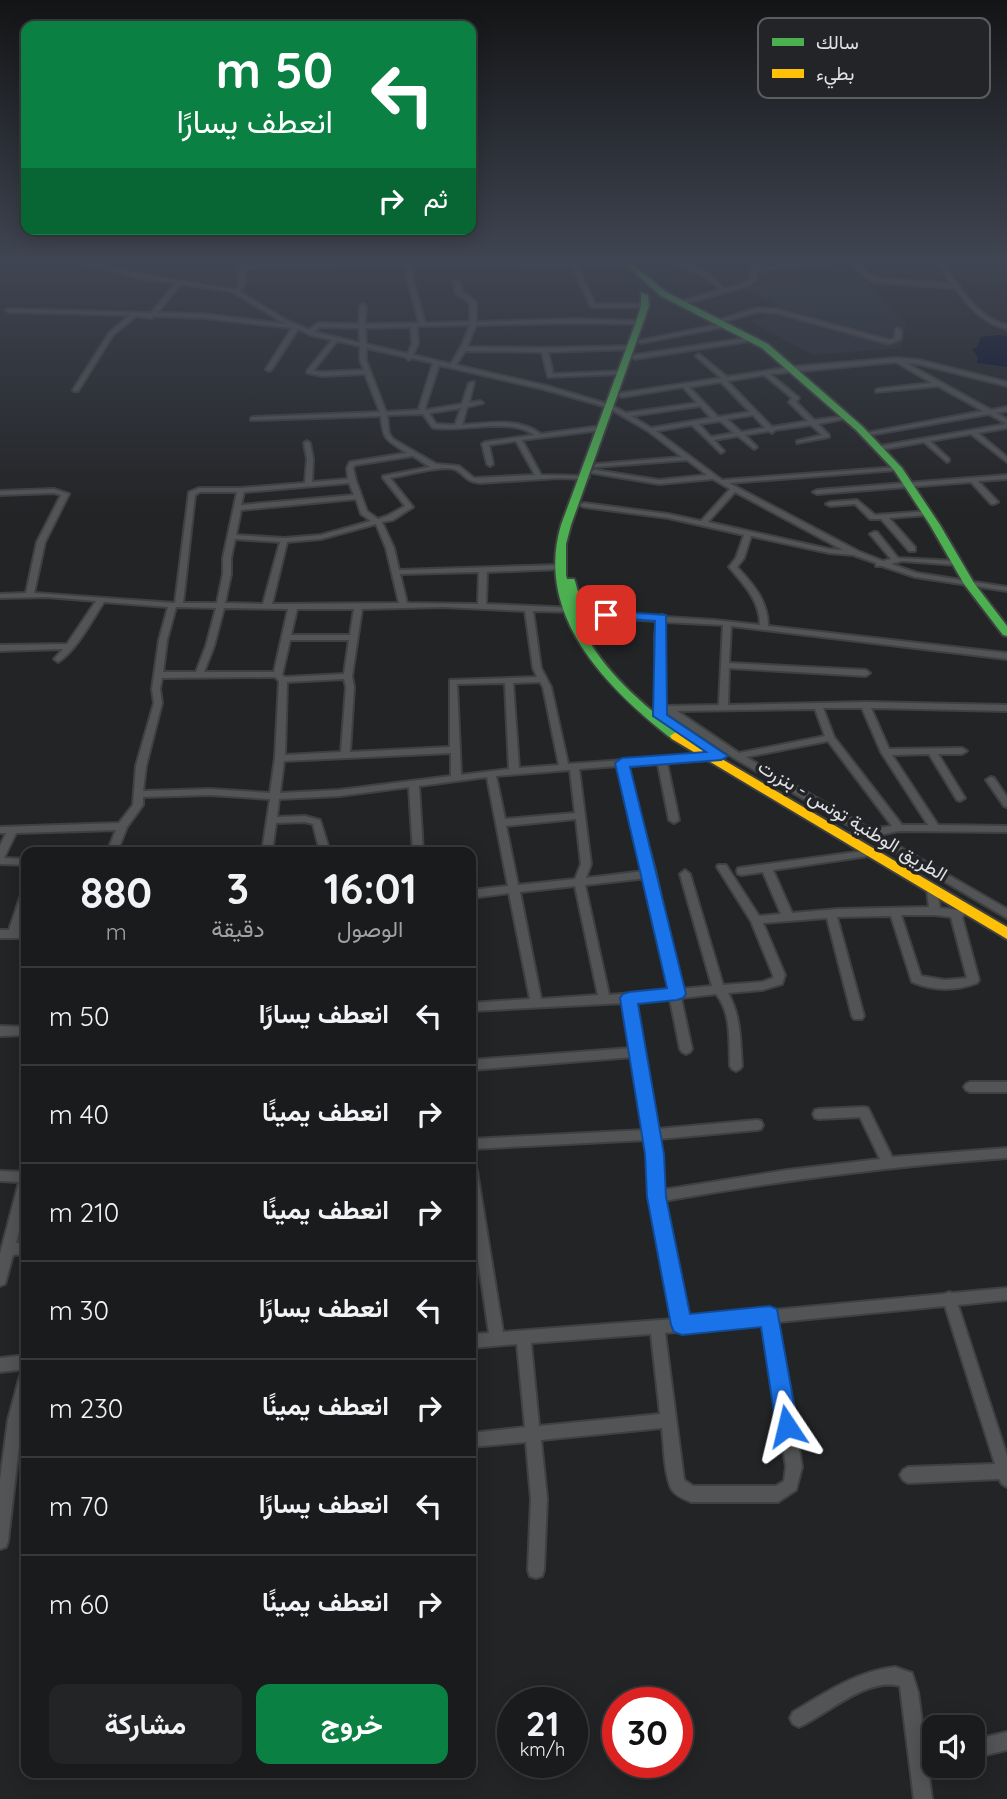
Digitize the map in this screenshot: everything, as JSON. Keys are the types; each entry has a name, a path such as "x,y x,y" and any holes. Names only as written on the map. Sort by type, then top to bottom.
{"main road":[{"name":"الطريق الوطنية تونس - بنزرت","path":"636,343 621,372 618,411 601,428 584,505 568,558 575,611 620,680 715,756 862,833 932,890 1007,934"},
{"name":"الطريق الوطنية تونس - بنزرت","path":"637,343 618,411 561,543 558,567 598,663 621,692 647,716 871,853 1007,925"},
{"path":"759,343 880,448 928,513 969,584 1007,633"}],"street":[{"path":"76,390 105,343"},
{"path":"269,369 286,343"},
{"path":"333,343 309,372 366,372"},
{"path":"347,343 545,387 618,411 650,429 721,482 879,564 924,577 1007,589"},
{"path":"363,343 366,372 384,414 387,436 434,466 457,467 472,480 592,472 689,457"},
{"path":"409,358 415,343"},
{"path":"452,367 466,343"},
{"path":"635,349 656,343"},
{"path":"463,349 635,349 707,343"},
{"path":"545,351 550,376 621,372"},
{"path":"699,356 773,431"},
{"path":"896,360 1007,424"},
{"path":"622,395 790,369 896,360 919,362 1007,384"},
{"path":"423,412 436,363"},
{"path":"766,373 796,398 792,402 827,436 799,442"},
{"path":"458,426 472,383"},
{"path":"878,391 937,384"},
{"path":"684,385 700,404 754,447"},
{"path":"253,419 423,412 480,403"},
{"path":"618,411 700,404"},
{"path":"866,435 1007,409"},
{"path":"423,412 436,426 515,425 536,431 540,436"},
{"path":"650,429 754,413"},
{"path":"710,439 773,431 846,417"},
{"path":"694,423 721,451"},
{"path":"880,448 974,433 1007,424"},
{"path":"490,464 485,443 601,428"},
{"path":"974,433 1007,460"},
{"path":"518,439 539,477"},
{"path":"926,441 947,460"},
{"path":"307,443 310,459 308,484"},
{"path":"403,605 390,548 377,521 364,512 350,468 352,463 414,454"},
{"path":"231,537 284,540 321,537 397,515 409,507 385,477 442,467"},
{"path":"721,482 897,468"},
{"path":"592,472 659,482 713,477"},
{"path":"817,492 1007,477"},
{"path":"114,847 122,826 138,805 141,766 158,703 156,690 165,631 176,605 192,494 199,490 352,481"},
{"path":"974,481 994,502"},
{"path":"199,675 221,604 241,489"},
{"path":"703,523 734,489"},
{"path":"0,493 54,491 65,494 41,542 30,595"},
{"path":"236,508 359,497"},
{"path":"830,503 857,502 870,515 928,513"},
{"path":"584,505 703,523 829,551 855,553"},
{"path":"883,516 912,549"},
{"path":"748,533 740,558 733,567 757,596 765,614 764,628"},
{"path":"874,534 895,559"},
{"path":"267,606 284,540"},
{"path":"879,564 895,559 957,563"},
{"path":"397,572 558,567"},
{"path":"482,606 483,571"},
{"path":"0,596 30,595 176,605 482,606 575,611 662,617 1007,656"},
{"path":"58,659 71,646 101,600"},
{"path":"345,756 350,687 348,676 358,606"},
{"path":"268,847 280,758 280,678 293,607"},
{"path":"529,609 537,668 544,679 569,766 586,864 579,881 604,999"},
{"path":"662,617 659,635 662,712"},
{"path":"723,707 727,624"},
{"path":"286,638 352,637"},
{"path":"0,648 71,646"},
{"path":"724,665 866,673"},
{"path":"159,675 280,678 348,676"},
{"path":"456,778 453,682 544,679"},
{"path":"509,681 514,771"},
{"path":"662,712 723,707 865,705 1007,708"},
{"path":"865,705 886,752 934,827"},
{"path":"818,706 830,738 899,828"},
{"path":"662,712 862,833 1007,914"},
{"path":"737,756 830,738"},
{"path":"280,758 455,750"},
{"path":"886,752 962,751"},
{"path":"932,752 960,798"},
{"path":"138,794 210,792 276,796 339,793 491,773 715,756"},
{"path":"662,760 674,820"},
{"path":"622,763 651,874 687,1049"},
{"path":"491,773 536,1003"},
{"path":"991,780 1007,804"},
{"path":"414,783 418,847"},
{"path":"502,823 578,816"},
{"path":"272,820 305,819 317,822 324,847"},
{"path":"0,830 122,826"},
{"path":"862,833 934,827 1007,829"},
{"path":"0,856 13,830"},
{"path":"742,871 871,853"},
{"path":"0,861 21,862"},
{"path":"476,1007 629,998 772,985 778,981 779,975 756,920 722,867"},
{"path":"767,868 788,917"},
{"path":"476,893 651,874"},
{"path":"685,874 718,989 730,1007 736,1066"},
{"path":"932,890 935,911"},
{"path":"13,934 21,910"},
{"path":"756,920 831,914 935,911 978,916"},
{"path":"895,912 916,979 925,982 966,983 973,980 956,914"},
{"path":"831,914 858,1016"},
{"path":"0,934 21,934"},
{"path":"629,998 655,1162 656,1197 682,1325"},
{"path":"0,1031 21,1031"},
{"path":"476,1065 636,1052"},
{"path":"970,1087 1007,1087"},
{"path":"819,1114 864,1112 887,1161"},
{"path":"476,1143 650,1135 757,1125"},
{"path":"656,1197 772,1176 887,1161 1007,1153"},
{"path":"0,1177 21,1178"},
{"path":"0,1280 21,1199"},
{"path":"476,1232 497,1339"},
{"path":"9,1249 21,1248"},
{"path":"476,1340 682,1325 1007,1294"},
{"path":"908,1475 1006,1475 948,1298"},
{"path":"657,1326 676,1480 685,1492 691,1494 778,1494 791,1485 794,1467 770,1316"},
{"path":"523,1337 539,1499 536,1570"},
{"path":"0,1365 21,1363"},
{"path":"0,1541 15,1420 21,1398"},
{"path":"476,1440 669,1420"},
{"path":"799,1718 866,1681 893,1674 901,1676 908,1683 922,1740"},
{"path":"985,1746 1007,1741"},
{"path":"923,1799 925,1778"}],"shaded area":[{"path":"790,343 902,343 901,348 813,355"}],"water":[{"path":"979,343 1007,343 1007,367 977,363 978,358 972,349"}],"traffic: fast":[{"path":"633,343 566,525 561,544 561,575 566,603 591,655 630,699 676,736"},
{"path":"759,343 859,428 897,468 935,525 969,584 1007,633"},
{"path":"570,581 579,614 587,628"}],"traffic: slow":[{"path":"676,736 1007,934"}],"route":[{"path":"606,615 662,617 659,635 660,716 721,756 622,763 677,994 629,998 653,1146 656,1197 682,1325 770,1316 787,1426"}]}
